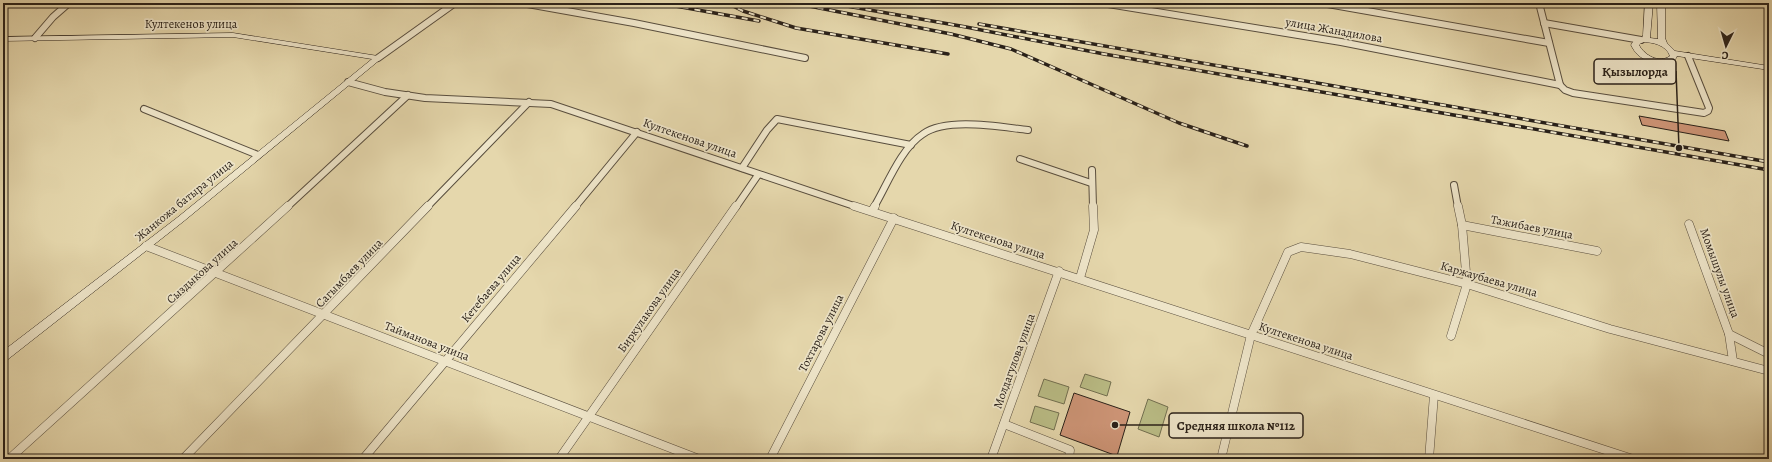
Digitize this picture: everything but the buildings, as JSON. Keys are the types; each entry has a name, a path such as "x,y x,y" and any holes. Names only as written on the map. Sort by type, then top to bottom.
{"street":[{"path":"35,38 53,17 69,3"},
{"path":"378,58 455,3"},
{"path":"522,3 634,23 805,58"},
{"name":"улица Жанадилова","path":"1102,3 1341,42 1560,85 1565,90 1573,92 1704,113 1708,112 1709,108 1688,56"},
{"path":"1322,3 1549,43"},
{"path":"1539,3 1560,85"},
{"path":"1649,3 1647,35 1643,40 1637,42 1635,45 1636,49 1653,60 1667,61 1674,57 1673,53"},
{"path":"1661,3 1661,38 1664,45 1673,53 1769,68"},
{"path":"1544,23 1664,45"},
{"name":"Култекенов улица","path":"3,39 232,35 378,58"},
{"name":"Жанкожа батыра улица","path":"3,357 146,246 378,58"},
{"name":"Култекенова улица","path":"348,82 386,92 408,95 455,100 552,104 742,168 758,175 1059,271 1633,459"},
{"name":"Сыздыкова улица","path":"9,459 216,273 408,95"},
{"name":"Сагымбаев улица","path":"184,459 529,102"},
{"path":"144,109 258,156"},
{"path":"742,168 767,130 777,119 912,145"},
{"path":"872,211 912,145 923,133 937,127 963,125 1028,130"},
{"name":"Кетебаева улица","path":"363,459 446,362 637,132"},
{"path":"1020,159 1091,184"},
{"path":"1080,278 1094,230 1091,184 1092,170"},
{"name":"Биркулакова улица","path":"559,459 758,175"},
{"path":"1451,336 1467,284 1462,225 1454,185"},
{"name":"Тохтарова улица","path":"770,459 894,218"},
{"name":"Момышулы улица","path":"1689,224 1729,334 1769,354"},
{"name":"Тажибаев улица","path":"1462,225 1598,251"},
{"name":"Тайманова улица","path":"146,246 699,459"},
{"name":"Каржаубаева улица","path":"1251,335 1288,252 1293,248 1300,247 1350,254 1467,284 1610,328 1769,371"},
{"name":"Молдагулова улица","path":"991,459 1059,271"},
{"path":"1729,334 1733,361"},
{"path":"1221,459 1251,335"},
{"path":"1429,459 1434,395"},
{"path":"1004,424 1070,450 1069,459"}],"green space":[{"path":"1085,374 1111,382 1107,396 1080,387"},
{"path":"1044,379 1069,387 1064,404 1038,396"},
{"path":"1148,399 1168,407 1159,437 1138,429"},
{"path":"1035,406 1059,413 1054,430 1030,422"}],"railway":[{"path":"659,3 759,21"},
{"path":"727,3 743,11 796,28 948,54"},
{"path":"794,3 951,34 1011,49 1179,123 1247,146"},
{"path":"830,3 966,27 1104,54 1769,170"},
{"path":"979,24 1769,162"}],"place":[{"name":"Қызылорда","path":"1679,148"},
{"name":"Средняя школа №112","path":"1115,425"}]}
